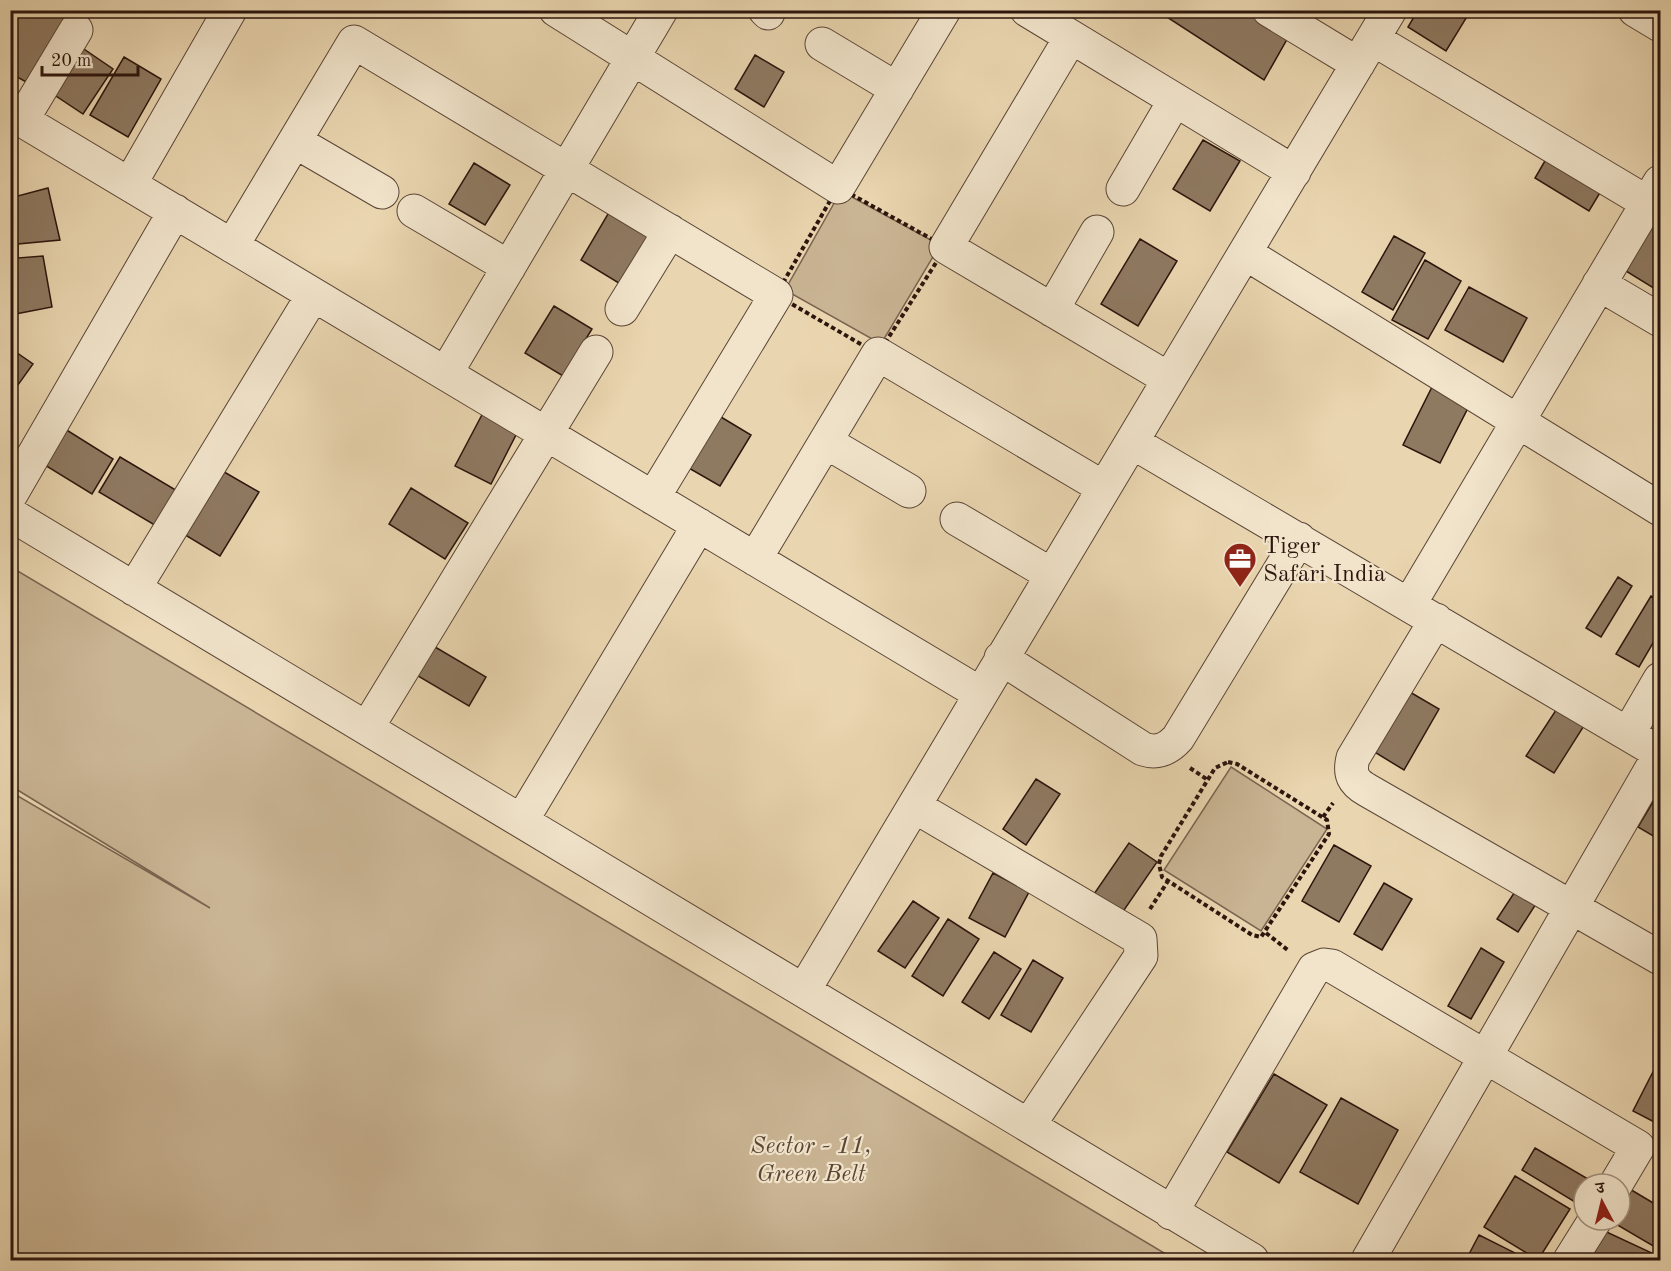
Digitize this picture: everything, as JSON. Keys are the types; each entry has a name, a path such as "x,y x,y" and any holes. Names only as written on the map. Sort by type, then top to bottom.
{"street":[{"path":"130,184 230,10"},
{"path":"556,10 632,60 838,187 944,10"},
{"path":"446,373 661,10"},
{"path":"1027,10 1293,172"},
{"path":"1269,10 1365,52 1654,193 1518,419 1422,613 1353,758 1350,769 1352,777 1367,790 1660,958"},
{"path":"804,990 1390,10"},
{"path":"1635,10 1660,25"},
{"path":"76,30 16,117 981,694"},
{"path":"1071,37 946,247 1169,379"},
{"path":"232,246 354,42 567,169 776,295 653,498"},
{"path":"822,44 897,89"},
{"path":"1123,189 1175,100"},
{"path":"296,142 382,192"},
{"path":"10,496 175,211"},
{"path":"414,211 509,267"},
{"path":"621,309 670,231"},
{"path":"1052,310 1097,232"},
{"path":"1245,253 1518,419 1660,509"},
{"path":"1599,284 1660,320"},
{"path":"134,589 313,295"},
{"path":"367,728 596,352"},
{"path":"755,559 878,354 1104,488"},
{"path":"826,442 909,491"},
{"path":"1132,442 1660,754 1368,1260"},
{"path":"10,514 1252,1260"},
{"path":"957,519 1052,575"},
{"path":"522,820 699,525"},
{"path":"1002,658 1143,749 1152,752 1162,750 1171,746 1178,738 1299,539"},
{"path":"1628,734 1660,679"},
{"path":"914,806 1140,939 1141,956 1029,1125"},
{"path":"1171,1213 1318,966 1332,966 1638,1147 1623,1172"},
{"path":"1570,1260 1588,1232"}],"path":[{"path":"838,187 946,247 878,354 776,295 838,187"},
{"path":"1220,763 1237,764 1330,824 1329,834 1261,937 1252,935 1162,877 1159,870 1161,856 1215,768 1220,763"}],"green space":[{"path":"841,191 940,245 881,344 785,290"},
{"name":"Sector - 11, Green Belt","path":"10,567 1176,1260 11,1260 11,792 210,908 11,786"},
{"path":"1231,767 1327,829 1261,931 1164,870"}],"building":[{"path":"18,10 72,10 28,83 10,73 10,23"},
{"path":"1156,10 1250,10 1290,34 1264,80"},
{"path":"1418,10 1471,10 1446,51 1408,27"},
{"path":"81,47 113,69 83,114 50,92"},
{"path":"755,55 784,72 764,107 735,89"},
{"path":"124,57 161,79 128,137 90,115"},
{"path":"1203,140 1240,161 1210,211 1173,189"},
{"path":"1549,154 1604,186 1589,211 1535,178"},
{"path":"474,163 510,185 485,225 449,204"},
{"path":"48,188 60,240 18,244 18,258 43,256 52,307 10,315 10,198"},
{"path":"615,202 656,226 622,285 581,260"},
{"path":"1660,204 1660,292 1621,268"},
{"path":"1394,236 1425,253 1393,310 1362,292"},
{"path":"1140,239 1177,261 1138,326 1101,304"},
{"path":"1425,260 1461,281 1428,339 1392,320"},
{"path":"1469,287 1527,318 1503,362 1445,330"},
{"path":"554,306 592,329 563,376 525,353"},
{"path":"10,348 33,364 10,396"},
{"path":"1434,383 1471,402 1440,463 1403,445"},
{"path":"484,411 519,429 491,484 455,466"},
{"path":"711,411 751,435 720,486 680,463"},
{"path":"57,424 113,459 92,494 35,459"},
{"path":"120,457 179,492 158,527 99,492"},
{"path":"219,469 259,492 220,556 182,533"},
{"path":"411,488 468,523 445,559 389,524"},
{"path":"1618,577 1632,586 1601,637 1586,628"},
{"path":"1651,596 1660,601 1660,631 1639,667 1616,654"},
{"path":"430,644 486,677 469,706 413,673"},
{"path":"1403,688 1439,709 1404,770 1368,748"},
{"path":"1560,704 1587,721 1554,773 1526,756"},
{"path":"1036,779 1060,794 1026,845 1003,829"},
{"path":"1660,790 1660,840 1638,827"},
{"path":"1129,843 1157,862 1122,913 1094,894"},
{"path":"1334,845 1371,866 1339,922 1302,901"},
{"path":"993,873 1029,892 1005,937 969,918"},
{"path":"1384,883 1412,899 1382,950 1354,934"},
{"path":"1520,884 1541,896 1518,932 1497,919"},
{"path":"913,901 939,918 905,968 878,951"},
{"path":"948,919 979,939 943,996 912,976"},
{"path":"1481,948 1504,962 1471,1019 1448,1006"},
{"path":"994,952 1021,969 989,1019 962,1002"},
{"path":"1033,960 1063,978 1031,1032 1001,1015"},
{"path":"1660,1058 1660,1125 1633,1111"},
{"path":"1274,1074 1327,1105 1279,1183 1227,1152"},
{"path":"1341,1098 1398,1130 1358,1204 1300,1172"},
{"path":"1535,1148 1576,1172 1572,1172 1572,1200 1522,1170"},
{"path":"1515,1176 1570,1209 1538,1260 1484,1227"},
{"path":"1632,1190 1660,1207 1660,1250 1629,1232 1632,1232"},
{"path":"1596,1232 1607,1232 1654,1254 1651,1260 1582,1260"},
{"path":"1479,1235 1529,1260 1466,1260"}],"place":[{"name":"Tiger Safari India","path":"1240,588"}]}
